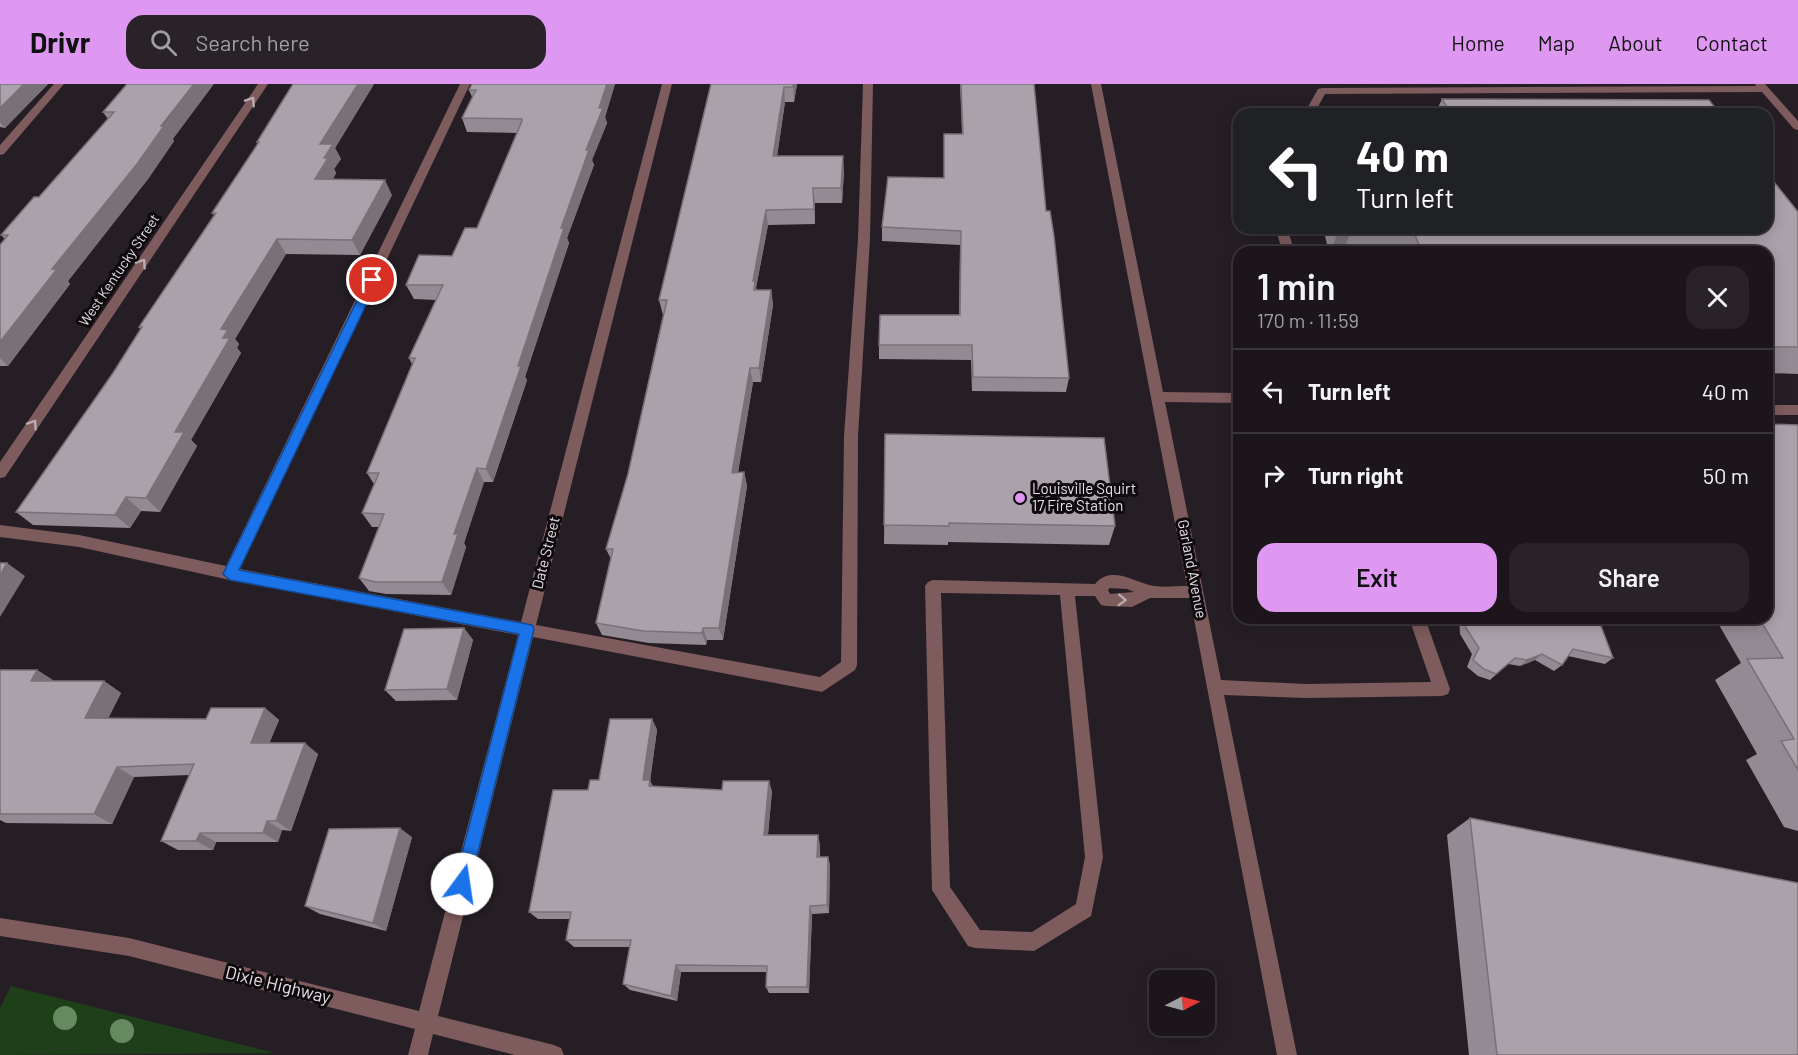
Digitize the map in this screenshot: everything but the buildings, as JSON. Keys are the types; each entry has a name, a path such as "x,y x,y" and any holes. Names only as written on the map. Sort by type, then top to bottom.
{"street":[{"path":"0,152 59,84"},
{"name":"West Kentucky Street","path":"0,472 263,84"},
{"path":"230,574 465,84"},
{"name":"Date Street","path":"418,1055 667,84"},
{"path":"0,531 79,541 230,574 527,629 696,664 822,685 849,665 851,436 864,239 868,84"},
{"name":"Garland Avenue","path":"1096,84 1287,1055"},
{"path":"1312,108 1321,87 1762,86 1798,127"},
{"path":"1158,397 1233,398"},
{"path":"1773,410 1798,410"},
{"path":"1067,589 1094,857 1084,909 1034,942 975,939 941,890 933,586 1067,589 1099,590 1106,600 1132,601 1148,592 1196,592"},
{"path":"1215,687 1306,691 1442,689 1419,624"},
{"name":"Dixie Highway","path":"0,927 129,947 554,1055"}],"green space":[{"path":"11,986 275,1053 0,1055 0,1008"}],"place":[{"name":"Louisville Squirt 17 Fire Station","path":"1020,498"}],"route":[{"path":"372,280 230,574 527,629 462,884"}]}
